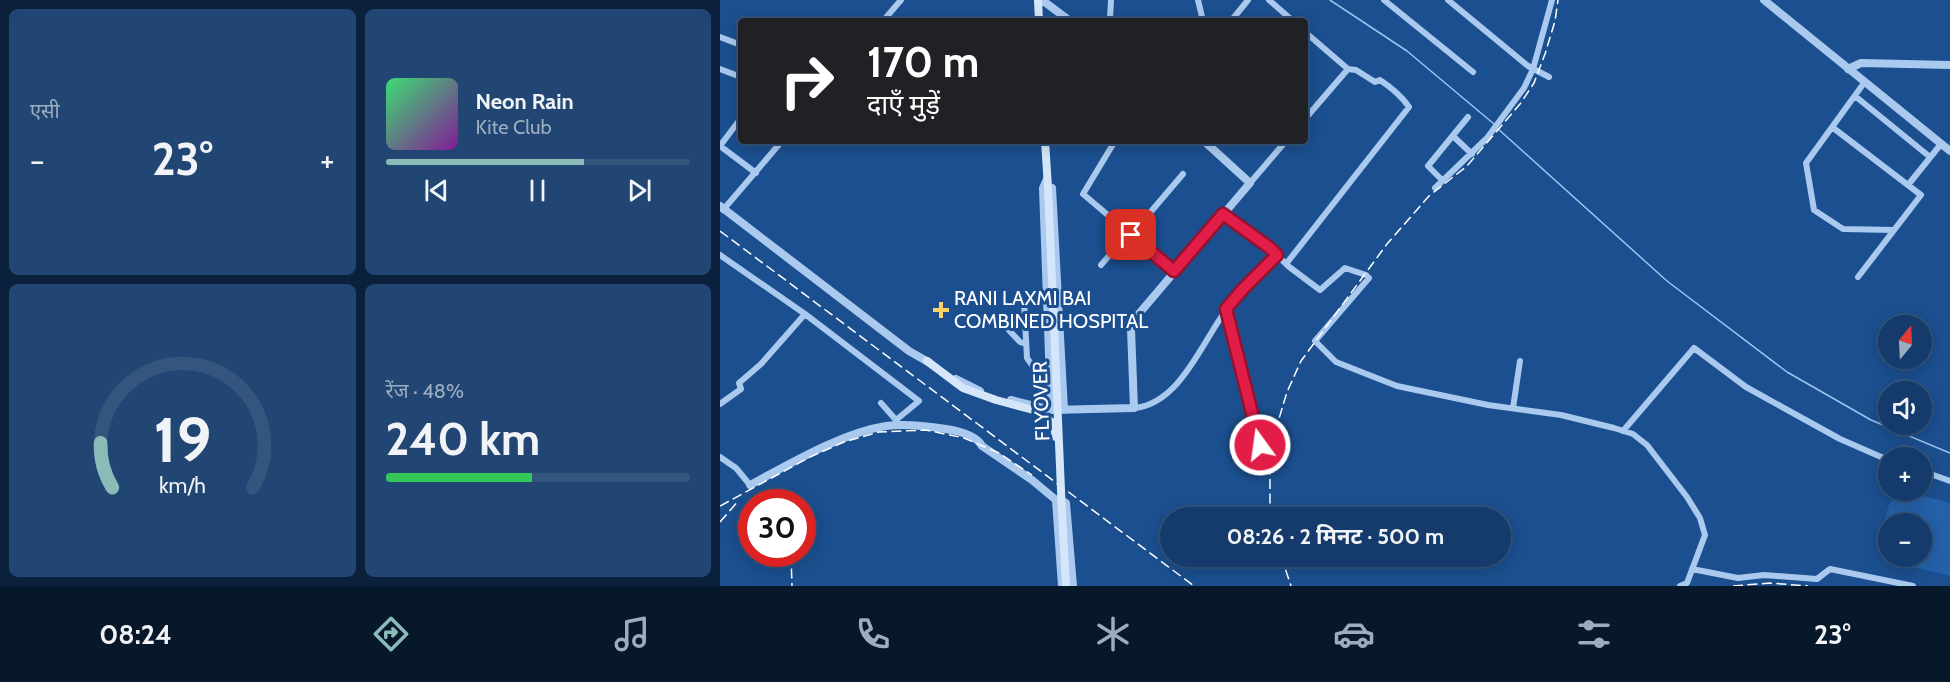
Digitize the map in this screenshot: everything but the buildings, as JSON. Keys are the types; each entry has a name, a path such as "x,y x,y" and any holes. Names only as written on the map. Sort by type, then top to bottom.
{"main road":[{"path":"1038,0 1039,18"},
{"name":"FLYOVER","path":"1045,144 1066,586"},
{"path":"927,362 963,388 1037,411 1045,416 1053,423 1055,429 1057,459 1060,464"}],"street":[{"path":"886,18 902,0"},
{"path":"1038,0 1046,3 1066,18"},
{"path":"1110,18 1111,0"},
{"path":"1198,0 1202,18"},
{"path":"1233,18 1248,0"},
{"path":"1269,0 1290,18"},
{"path":"1384,0 1473,72"},
{"path":"1448,0 1533,69 1549,77"},
{"path":"1435,189 1487,138 1514,102 1533,69 1552,0"},
{"path":"1764,0 1950,151"},
{"path":"1286,264 1409,107 1402,97 1380,80 1375,82 1356,70 1348,69 1308,35"},
{"path":"720,37 738,44"},
{"path":"1848,69 1861,63 1950,65"},
{"path":"720,69 738,76"},
{"path":"1308,116 1348,69"},
{"path":"1864,82 1806,163 1814,210 1843,229 1894,230"},
{"path":"1855,96 1930,157"},
{"path":"1442,180 1428,166 1468,117"},
{"path":"738,122 720,146 756,173"},
{"path":"1832,127 1921,195 1858,277"},
{"path":"1454,136 1472,154"},
{"path":"780,144 756,173 722,208 909,351 957,380 992,395 1051,410 1134,408 1154,404 1183,376 1226,309 1277,255"},
{"path":"1113,144 1083,194 1174,271"},
{"path":"1210,144 1251,183"},
{"path":"1134,408 1131,329 1137,316 1284,144"},
{"path":"1908,185 1941,144"},
{"path":"1101,265 1183,174"},
{"path":"1051,410 1043,189 1047,183 1052,188 1064,410"},
{"path":"1223,214 1270,248 1286,264 1320,290 1345,268 1369,278 1314,341 1336,362 1397,386 1561,415 1633,434 1647,445 1687,497 1700,518 1705,535 1687,583 1680,586"},
{"path":"720,255 805,314 919,401 896,420 881,403"},
{"path":"1024,302 1027,358 1039,375 1050,375"},
{"path":"1226,309 1260,445"},
{"path":"720,404 741,389 739,383 761,364 805,314"},
{"path":"1005,326 1020,342 1026,344"},
{"path":"1623,431 1694,348 1746,387 1840,439 1878,456"},
{"path":"1513,408 1520,361"},
{"path":"720,457 736,468 750,485 853,435 886,426 928,426 952,430 976,438 982,446 1032,480 1056,500 1059,499 1066,503 1073,586"},
{"path":"1932,475 1950,481"},
{"path":"1056,500 1062,586"},
{"path":"1692,568 1738,578 1764,575 1817,579 1830,569 1913,586"}],"shaded area":[{"path":"1932,498 1950,503 1950,576 1913,567 1932,567 1932,513 1887,513 1892,501 1932,501"}],"waterway":[{"path":"1330,0 1407,51 1494,124"},
{"path":"1497,128 1667,281 1787,372 1871,420 1950,453"}],"railway":[{"path":"1271,507 1270,464 1275,432 1287,392 1301,361 1387,244 1429,196 1467,166 1520,104 1534,83 1545,54 1555,21 1558,0"},
{"path":"720,231 1194,586"},
{"path":"720,506 810,457 844,442 879,432 926,430 964,438 999,453 1032,475"},
{"path":"720,522 738,501"},
{"path":"791,567 792,586"},
{"path":"1285,567 1291,586"},
{"path":"1733,586 1770,583 1808,586"}],"place":[{"name":"RANI LAXMI BAI COMBINED HOSPITAL","path":"941,310"}],"route":[{"path":"1131,235 1174,271 1223,214 1277,255 1226,309 1260,445"}]}
